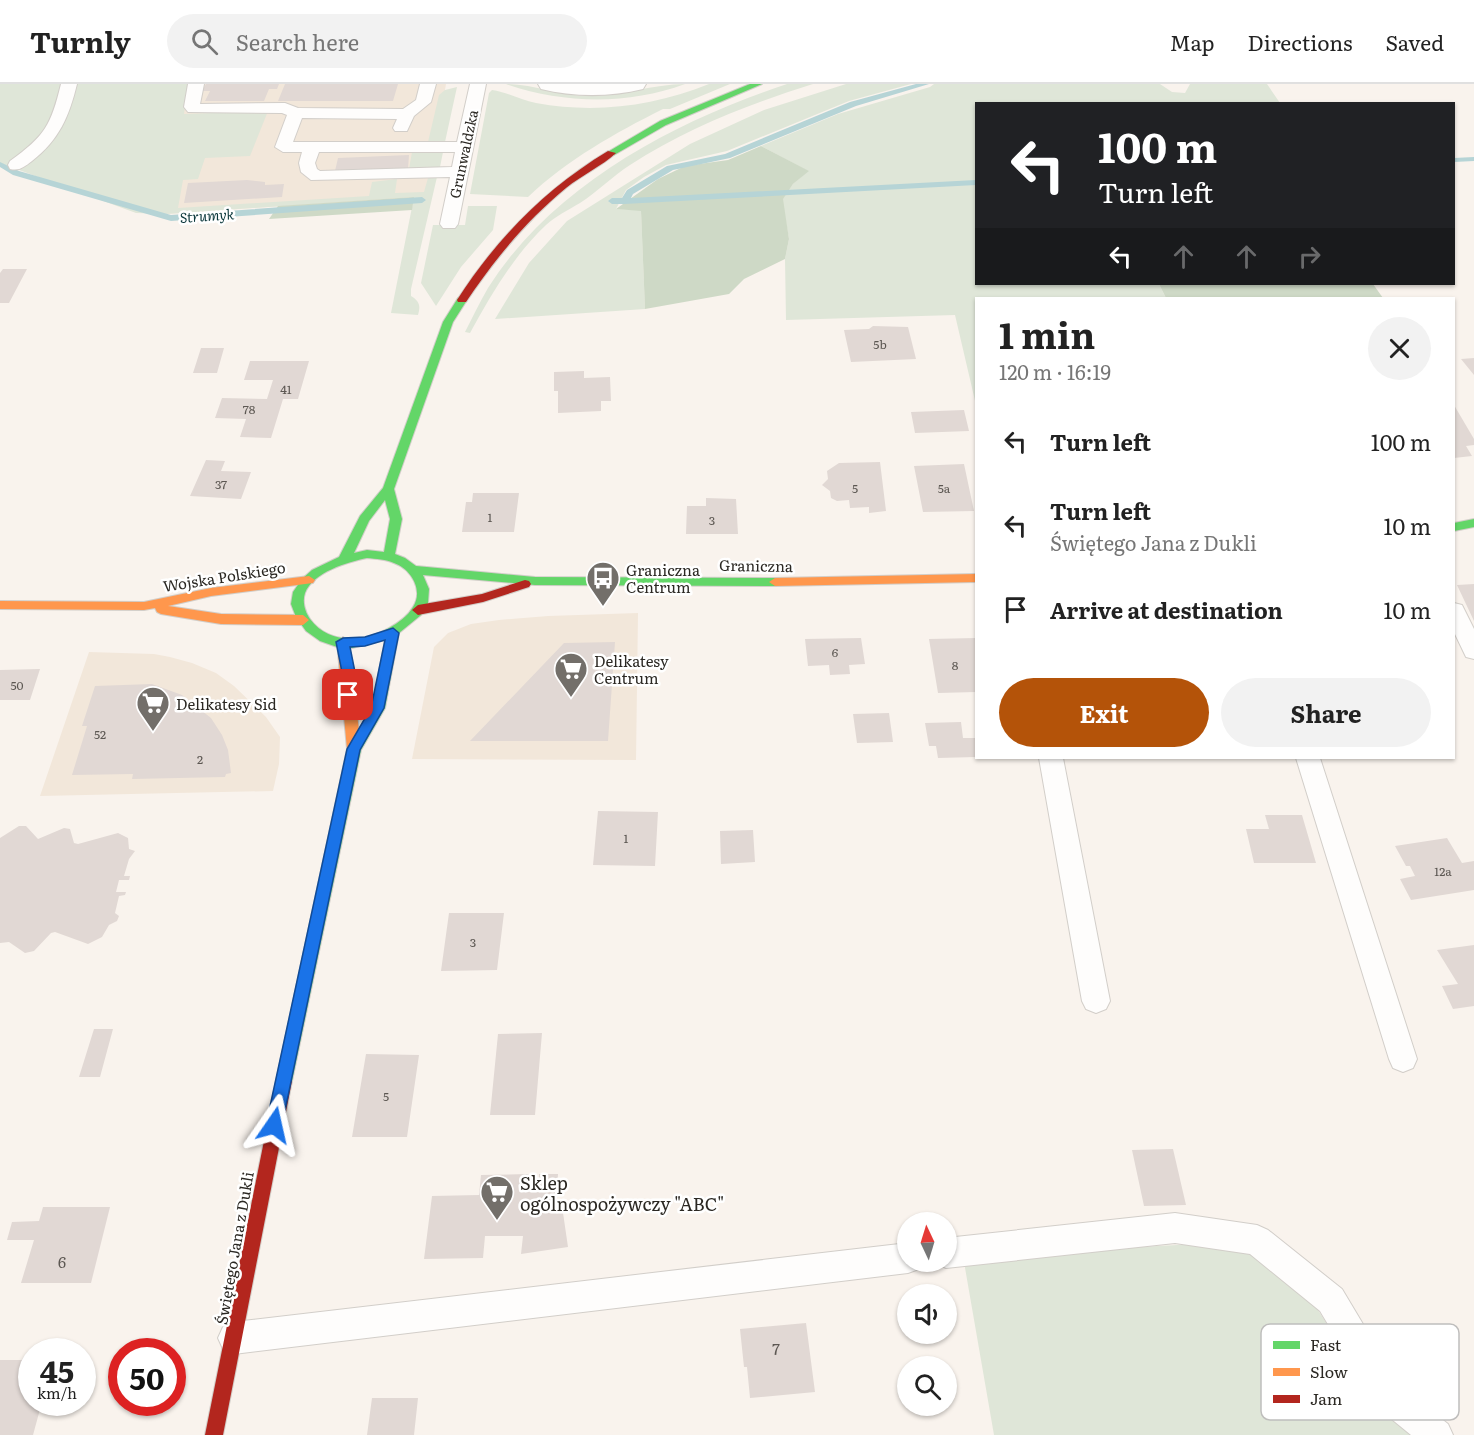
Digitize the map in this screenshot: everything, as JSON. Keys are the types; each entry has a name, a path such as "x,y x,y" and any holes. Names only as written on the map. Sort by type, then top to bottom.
{"main road":[{"path":"345,558 364,519 388,489 448,322 467,287 496,252 533,212 604,157 663,123 758,84"},
{"path":"388,489 396,519 389,556"},
{"path":"1455,527 1474,523"},
{"path":"367,554 389,556 403,561 420,577 424,593 418,610 408,622 393,633 365,642 343,642 325,639 315,633 303,620 299,610 299,600 309,580 324,567 345,558 367,554"},
{"name":"Graniczna","path":"414,570 535,581 805,582 975,578"},
{"name":"Wojska Polskiego","path":"144,606 211,592 309,580"},
{"name":"Graniczna","path":"418,610 483,598 535,581"},
{"name":"Wojska Polskiego","path":"0,605 144,606 221,619 303,620"},
{"name":"Świętego Jana z Dukli","path":"214,1435 296,1017 354,749 378,708 393,633"},
{"name":"Świętego Jana z Dukli","path":"343,642 349,672 348,695 354,749"}],"street":[{"path":"549,84 591,89 635,84"}],"lane":[{"path":"16,165 43,146 53,134 60,120 69,84"},
{"path":"196,84 192,107 194,109 285,108 297,114 407,114"},
{"path":"395,147 407,114 423,102 428,84"},
{"name":"Grunwaldzka","path":"448,224 478,84"},
{"path":"297,114 283,147 463,147"},
{"path":"312,147 306,166 309,172 317,176 459,172"},
{"path":"1455,613 1474,651"},
{"path":"1051,759 1096,1001"},
{"path":"1308,759 1402,1059"},
{"path":"957,1252 1175,1228 1257,1240 1330,1300 1345,1324"},
{"path":"234,1338 897,1259"},
{"path":"1418,1420 1437,1435"}],"shaded area":[{"path":"0,84 188,84 184,114 268,111 250,156 205,158 198,179 183,180 178,208 369,196 372,182 397,179 395,193 424,192 428,178 437,177 411,289 411,296 419,304 418,315 391,313 414,197 166,214 136,213 0,163"},
{"path":"188,84 446,84 427,196 166,214"},
{"path":"506,84 589,96 685,84 641,96 596,99 550,95"},
{"path":"709,84 730,84 670,109 663,109 627,128 575,159 528,197 470,194 489,93 492,90 536,103 603,108 646,103"},
{"path":"787,84 813,84 765,100 696,128 630,165 586,199 550,222 513,262 470,333 465,332 488,288 515,251 546,218 582,188 620,161 660,138 702,117"},
{"path":"846,84 911,84 849,101 727,151 666,165 626,190 616,209 641,210 645,309 495,319 529,263 567,221 690,144 764,110"},
{"path":"934,84 1160,84 1172,92 1185,93 1190,84 1267,84 1279,102 975,102 975,285 1160,285 1166,297 975,297 975,401 955,315 786,320 785,259 789,239 782,199 793,184 808,171 761,146 838,114"},
{"path":"457,87 445,142 428,142 439,95 445,90"},
{"path":"412,152 443,152 440,167 409,169"},
{"path":"468,206 497,206 493,230 461,267 436,306 421,283 433,225 465,225"},
{"path":"638,613 636,760 412,759 434,647 448,633 471,624 499,620"},
{"path":"89,652 154,654 170,657 216,673 234,686 266,717 280,737 279,764 273,791 40,796"},
{"path":"1197,1244 1261,1256 1316,1307 1327,1324 1261,1324 1261,1420 1397,1420 1415,1435 994,1435 964,1262 1118,1248"}],"green space":[{"path":"761,146 809,171 793,184 783,199 789,239 785,259 744,279 729,294 645,309 641,211 616,209 658,179 685,166 728,160"},
{"path":"414,197 412,210 269,219 278,206"},
{"path":"1160,285 1374,285 1382,297 1166,297"}],"building":[{"path":"206,84 279,84 277,89 269,89 264,101 205,101 210,91 202,91"},
{"path":"285,84 398,84 393,101 278,101"},
{"path":"409,155 408,169 335,171 338,158"},
{"path":"247,180 265,182 265,185 284,184 282,197 184,203 188,183"},
{"path":"3,269 27,269 9,303 0,303 0,273"},
{"path":"873,326 908,327 916,359 851,362 844,330 869,329"},
{"path":"201,348 224,348 217,373 193,373"},
{"path":"1474,358 1474,375 1461,359"},
{"path":"250,361 309,361 298,399 283,399 271,438 240,437 246,419 215,418 222,398 267,399 273,380 244,380"},
{"path":"584,371 584,378 610,377 611,401 601,401 601,411 558,413 558,391 554,391 554,372"},
{"path":"1455,407 1474,439 1474,445 1466,446 1472,456 1455,458"},
{"path":"964,410 969,431 915,433 911,412"},
{"path":"206,460 225,461 221,471 251,472 241,499 190,496"},
{"path":"880,462 886,511 869,513 869,507 850,508 849,500 837,501 831,498 830,491 822,485 828,479 827,471 839,463"},
{"path":"964,464 974,511 923,512 914,466"},
{"path":"473,493 519,493 514,532 462,532 466,502 472,502"},
{"path":"706,498 736,499 738,534 686,534 687,506 706,506"},
{"path":"1474,584 1474,621 1457,585"},
{"path":"861,638 865,664 849,665 850,674 830,675 829,665 808,666 805,639"},
{"path":"975,638 975,692 938,693 929,639"},
{"path":"615,642 608,741 470,741 564,643"},
{"path":"40,669 30,700 0,700 0,670"},
{"name":"Delikatesy Sid","path":"152,684 182,695 211,718 228,750 231,773 226,774 225,777 132,779 133,774 72,775 87,726 82,726 95,686"},
{"path":"889,713 893,742 857,743 853,714"},
{"path":"961,722 963,738 975,738 975,757 938,758 936,746 929,746 925,723"},
{"path":"598,811 658,812 655,866 593,865"},
{"path":"1265,815 1302,815 1316,863 1254,863 1246,829 1269,829"},
{"path":"19,826 26,826 38,839 64,828 70,829 74,843 78,844 118,833 128,838 129,849 135,851 129,859 124,876 130,876 129,880 119,880 116,892 126,892 125,895 119,896 115,913 119,916 117,921 109,925 102,937 88,944 55,932 51,933 34,951 25,953 9,942 0,943 0,838"},
{"path":"753,830 755,862 721,864 720,831"},
{"path":"1447,838 1462,863 1474,861 1474,890 1411,900 1400,879 1415,876 1410,866 1406,866 1395,846"},
{"path":"449,913 504,913 497,970 441,971"},
{"path":"1474,945 1474,1006 1453,1009 1442,986 1458,984 1437,950"},
{"path":"94,1029 113,1029 100,1077 79,1077"},
{"path":"542,1033 535,1115 490,1115 498,1034"},
{"path":"366,1054 419,1055 407,1137 352,1137"},
{"path":"1173,1149 1186,1205 1144,1206 1132,1150"},
{"name":"Sklep ogólnospożywczy \"ABC\"","path":"529,1174 528,1184 539,1184 539,1174 558,1174 556,1206 562,1206 568,1247 521,1254 523,1236 485,1236 483,1258 424,1259 432,1196 479,1195 481,1175"},
{"path":"43,1207 110,1207 91,1283 21,1283 34,1240 7,1240 12,1222 39,1221"},
{"path":"806,1323 815,1392 750,1398 740,1329"},
{"path":"0,1360 18,1360 18,1416 38,1416 33,1435 0,1435"},
{"path":"372,1398 418,1398 414,1435 367,1435"}],"waterway":[{"path":"624,200 630,192 670,168 727,156 853,104 925,84"},
{"path":"1455,160 1474,159"},
{"name":"Strumyk","path":"0,164 16,173 171,218 422,200"},
{"path":"624,200 975,183"},
{"path":"612,201 624,200"}],"traffic: fast":[{"path":"611,153 663,123 758,84"},
{"path":"345,558 364,519 388,489 448,322 462,300"},
{"path":"388,489 396,519 389,556"},
{"path":"1455,527 1474,523"},
{"path":"367,554 394,558 413,570 423,589 417,612 400,627 365,642 340,643 320,636 302,617 297,604 299,592 306,582 329,566 367,554"},
{"path":"414,570 535,581 775,582"},
{"path":"284,1081 354,749 378,708 393,633"}],"traffic: slow":[{"path":"775,582 975,578"},
{"path":"0,605 144,606 211,592 309,580"},
{"path":"161,609 221,619 303,620"},
{"path":"343,642 354,749"}],"traffic: jam":[{"path":"462,300 492,257 527,217 567,182 611,153"},
{"path":"418,610 483,598 525,584"},
{"path":"214,1435 284,1081"}],"place":[{"name":"Graniczna Centrum","path":"603,607"},
{"name":"Delikatesy Centrum","path":"571,698"},
{"name":"Delikatesy Sid","path":"153,732"},
{"name":"Sklep ogólnospożywczy \"ABC\"","path":"497,1221"}],"route":[{"path":"274,1125 354,749 378,708 393,633 365,642 343,642 349,672 348,695"}]}
